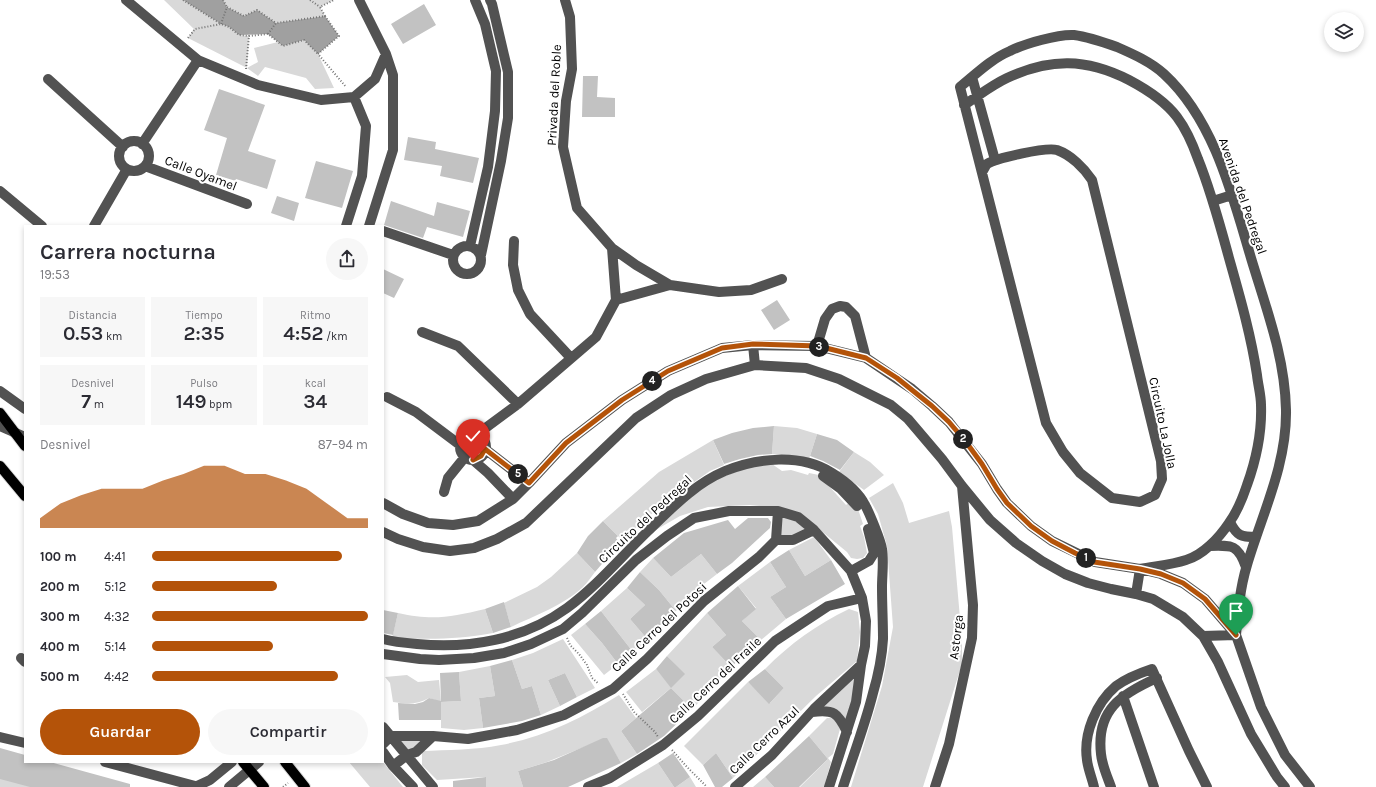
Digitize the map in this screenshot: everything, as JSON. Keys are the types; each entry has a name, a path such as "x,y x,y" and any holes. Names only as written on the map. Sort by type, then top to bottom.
{"main road":[{"path":"0,413 24,445"},
{"path":"0,466 24,495"},
{"path":"286,763 305,787"},
{"path":"246,766 264,787"}],"street":[{"path":"126,0 198,60 258,85 321,100 354,97 375,79 386,54"},
{"path":"359,0 386,54 393,75 393,150 369,225"},
{"path":"470,246 488,167 495,111 496,71 485,24 474,0"},
{"path":"481,255 470,246 460,248 453,255 452,260 456,269 464,274 474,273 478,270 480,265 508,118 508,72 490,0"},
{"name":"Privada del Roble","path":"565,0 570,17 572,69 566,102 563,147 576,208 612,248 636,265 670,285 719,292 751,290 782,279"},
{"name":"Avenida del Pedregal","path":"960,86 982,68 1008,51 1023,45 1041,40 1071,35 1098,39 1146,62 1162,72 1182,92 1198,114 1213,143 1232,195 1278,347 1286,409 1285,434 1281,459 1246,567 1239,596 1236,635"},
{"path":"142,144 198,60"},
{"path":"964,105 1005,79 1031,68 1049,64 1086,64 1105,69 1144,87 1166,105 1177,117 1192,142 1213,202 1253,348 1261,405 1259,437 1254,466 1244,493 1230,522 1210,546 1187,560 1140,569"},
{"path":"972,77 995,160"},
{"path":"48,79 123,147"},
{"name":"Circuito La Jolla","path":"960,86 1046,423 1063,452 1080,473 1112,498 1140,502 1155,495 1162,479 1161,461 1092,180 1085,169 1072,158 1057,150 1042,149 995,160 987,165 982,172"},
{"path":"346,225 362,176 366,126 354,97"},
{"path":"132,142 142,144 146,147 149,156 145,166 137,171 127,169 123,166 119,156 120,151 127,143 132,142"},
{"name":"Calle Oyamel","path":"145,166 247,204"},
{"path":"95,225 127,169"},
{"path":"0,191 41,225"},
{"path":"1213,202 1232,195"},
{"path":"384,231 453,255"},
{"path":"514,241 513,265 518,290 530,314 571,358"},
{"path":"476,435 518,404 596,337 616,300 612,248"},
{"name":"Privada del Roble","path":"616,300 670,285"},
{"path":"818,346 825,319 832,309 840,306 846,307 855,316 866,358"},
{"path":"422,332 458,346 518,404"},
{"path":"753,344 755,365"},
{"path":"384,504 403,514 428,523 453,525 478,521 513,499 566,443 622,400 668,371 722,348 753,344 818,346 866,358 912,389 949,422 982,464 1007,503 1031,526 1052,541 1094,562 1140,569 1161,574 1183,583 1205,599 1236,635 1261,707 1285,755 1310,787"},
{"path":"384,532 423,548 450,551 474,548 497,539 526,523 636,418 671,395 706,379 755,365 806,368 839,379 891,405 908,419 990,520 1016,543 1042,561 1065,574 1088,583 1153,599 1183,617 1203,636 1218,662 1251,734 1278,782 1285,787"},
{"path":"0,391 24,408"},
{"path":"387,397 416,412 460,445"},
{"path":"0,426 24,437"},
{"path":"444,492 448,478 469,458 481,456 485,449 484,440 476,435 468,435 464,438 460,445 460,450 469,458 488,473 513,499"},
{"path":"485,449 529,483"},
{"name":"Circuito del Pedregal","path":"829,787 856,702 865,646 866,620 862,598 851,570 814,530 798,517 778,511 729,511 694,518 667,536 636,560 582,613 563,629 531,644 504,653 474,658 439,660 405,658 385,654 388,640 439,646 466,645 487,642 524,631 553,616 573,602 597,582 694,488 707,480 724,471 746,464 771,460 799,461 825,469 848,483 865,504 882,548 883,641 879,666 874,692 843,787"},
{"path":"799,461 833,482 850,496 859,508 871,536 874,553 869,561 851,570"},
{"name":"Astorga","path":"935,787 949,744 972,638 973,605 962,486"},
{"path":"778,511 776,540 793,540 814,530"},
{"path":"1230,522 1234,530 1240,535 1256,537"},
{"name":"Calle Cerro del Potosi","path":"391,736 434,736 468,739 517,730 564,714 613,689 647,659 704,601 759,557 776,540"},
{"path":"1210,546 1226,545 1234,547 1242,555 1246,567"},
{"path":"1136,594 1140,569"},
{"name":"Calle Cerro del Fraile","path":"588,787 610,778 663,745 698,716 775,641 828,606 862,598"},
{"path":"1203,636 1236,635"},
{"name":"Calle Cerro Azul","path":"735,787 772,755 813,711 861,664"},
{"path":"1110,787 1101,755 1100,739 1105,719 1122,696 1154,674"},
{"path":"1094,787 1087,760 1087,744 1091,722 1102,703 1116,686 1128,679 1154,674"},
{"path":"1154,674 1207,787"},
{"path":"1122,696 1154,787"},
{"name":"Calle Cerro Azul","path":"813,711 834,712 841,718 847,732"},
{"path":"384,728 433,787"},
{"path":"384,743 391,736"},
{"path":"393,766 407,755 416,752 434,736"},
{"path":"0,737 24,743"},
{"path":"384,753 393,766 413,787"},
{"path":"110,763 198,786 210,780 231,763"},
{"path":"229,787 246,766 256,763"}],"path":[{"path":"183,0 221,24 229,27 239,35 249,36 268,34 283,46 304,40 318,54 354,97"},
{"path":"223,0 227,7 244,16 257,10 276,23 325,16"},
{"path":"310,0 320,7 339,36 318,54"},
{"path":"320,7 334,0"},
{"path":"221,24 227,7"},
{"path":"268,34 276,23"},
{"path":"182,47 194,29 221,24"},
{"path":"246,80 249,36"},
{"path":"563,629 570,645 587,665 592,678 601,685 623,693 634,712 655,732 663,745 674,751 686,767 707,787"}],"shaded area":[{"path":"164,0 183,0 221,24 229,27 239,35 249,36 247,68 188,38 194,29"},
{"path":"183,0 223,0 227,7 244,16 257,10 276,23 325,16 339,36 318,54 304,40 283,46 268,34 239,35 229,27 221,24"},
{"path":"223,0 334,0 320,7 325,16 276,23 257,10 244,16 227,7"},
{"path":"304,40 318,54 334,88 315,89 306,78 265,67 258,76 247,68 258,62 254,48 278,42 283,46"},
{"path":"774,426 797,428 817,434 809,459 772,454"},
{"path":"713,440 724,465 710,471 663,504 622,540 603,521 659,472"},
{"path":"854,452 870,462 884,475 864,490 839,472"},
{"path":"772,464 782,471 791,470 808,475 809,473 819,475 846,505 851,501 858,509 863,524 860,526 867,553 863,558 851,558 847,552 814,525 768,507 750,505 708,507 680,516 654,531 689,496 715,480 746,468"},
{"path":"893,483 903,503 909,523 949,511 952,527 962,641 962,664 923,787 851,787 882,686 893,627 887,546 878,514 869,498"},
{"path":"779,512 813,530 777,540"},
{"path":"814,537 831,560 805,576 789,550"},
{"path":"577,553 595,572 584,585 558,605 511,627 504,603 537,587 551,577"},
{"path":"701,554 717,574 704,584 676,611 659,590 640,572 653,558 671,577"},
{"path":"770,562 786,587 770,597 786,619 761,640 742,621 756,608 738,586"},
{"path":"627,588 645,605 630,619 648,640 633,652 601,611"},
{"path":"485,609 493,633 455,638 392,638 398,613 422,617 442,617"},
{"path":"849,609 858,612 860,632 857,661 816,696 733,778 716,753 703,765 684,746 748,682 770,703 784,688 765,669 804,635"},
{"path":"707,613 726,635 712,647 731,667 692,709 671,688 642,712 626,692 656,669 671,687 684,674 667,656"},
{"path":"585,624 618,664 604,675 571,635"},
{"path":"563,639 595,688 577,697 565,673 548,680 560,706 541,715 532,686 522,689 512,660 533,653"},
{"path":"861,665 847,729 842,717 819,711"},
{"path":"490,666 495,696 479,698 483,728 464,730 441,728 441,702 461,701 459,672"},
{"path":"407,675 418,682 439,680 441,702 429,698 420,702 411,703 393,702 390,683 385,677"},
{"path":"619,695 636,718 621,731 637,754 621,763 606,738 547,762 518,771 523,787 486,787 485,777 437,780 422,765 422,751 481,748 501,745 532,737 577,719"},
{"path":"827,718 834,718 840,729 833,754 828,758 831,762 824,787 800,787 828,759 809,736"},
{"path":"433,736 407,755 392,737"},
{"path":"350,763 384,763 403,787 370,787"},
{"path":"658,763 674,787 617,787"},
{"path":"0,776 40,787 0,787"},
{"path":"690,777 696,787 676,787"},
{"path":"765,777 774,787 753,787"}],"building":[{"path":"424,4 436,25 403,44 391,24"},
{"path":"583,76 598,76 597,97 615,98 615,117 582,117"},
{"path":"219,89 265,105 248,151 276,160 267,189 236,179 236,181 216,175 227,138 204,130"},
{"path":"408,137 436,142 435,149 479,158 473,183 440,176 442,166 404,160"},
{"path":"316,161 353,171 342,208 305,198"},
{"path":"277,196 299,203 294,221 271,213"},
{"path":"391,201 434,216 437,202 470,211 463,237 427,227 423,238 384,225"},
{"path":"384,269 404,279 394,298 384,293"},
{"path":"777,300 790,320 774,330 761,310"},
{"path":"774,426 772,454 758,455 724,464 713,440 732,433 753,428"},
{"path":"817,434 837,440 854,452 840,470 810,456"},
{"path":"748,518 768,518 771,522 770,528 732,563 717,574 701,554 671,577 653,558 684,533 728,520 735,529"},
{"path":"603,521 618,536 616,538 620,543 595,572 577,553 588,536"},
{"path":"789,550 805,576 831,560 845,584 786,619 770,597 786,587 770,562"},
{"path":"640,572 659,590 676,611 661,624 648,640 630,619 645,605 627,588"},
{"path":"738,586 756,609 742,621 761,640 731,667 712,647 726,635 707,613"},
{"path":"504,602 511,627 493,633 485,609"},
{"path":"384,610 398,613 393,635 384,633"},
{"path":"601,611 633,652 618,664 585,624"},
{"path":"667,656 685,674 671,688 656,669"},
{"path":"512,660 522,689 532,686 541,715 522,721 483,728 479,698 495,696 490,666"},
{"path":"765,669 784,688 769,704 748,682"},
{"path":"459,672 461,701 441,702 441,720 399,720 398,703 415,704 423,702 429,698 441,701 440,673"},
{"path":"565,673 577,697 560,706 548,680"},
{"path":"671,688 692,709 664,736 637,754 621,731"},
{"path":"809,736 828,759 799,787 774,787 765,777"},
{"path":"603,738 607,738 621,763 568,787 523,787 518,771 554,760"},
{"path":"0,748 24,755 24,763 54,763 130,784 130,787 30,787 0,779"},
{"path":"673,753 690,777 676,787 674,787 658,763"},
{"path":"716,753 733,778 722,787 715,787 703,765"},
{"path":"486,777 486,787 453,787 453,781"}],"route":[{"path":"473,460 478,459 484,453 485,449 529,483 566,443 622,400 668,371 722,348 753,344 818,346 866,358 912,389 949,422 966,442 1007,503 1031,526 1052,541 1094,562 1140,569 1161,574 1183,583 1205,599 1236,635"}]}
